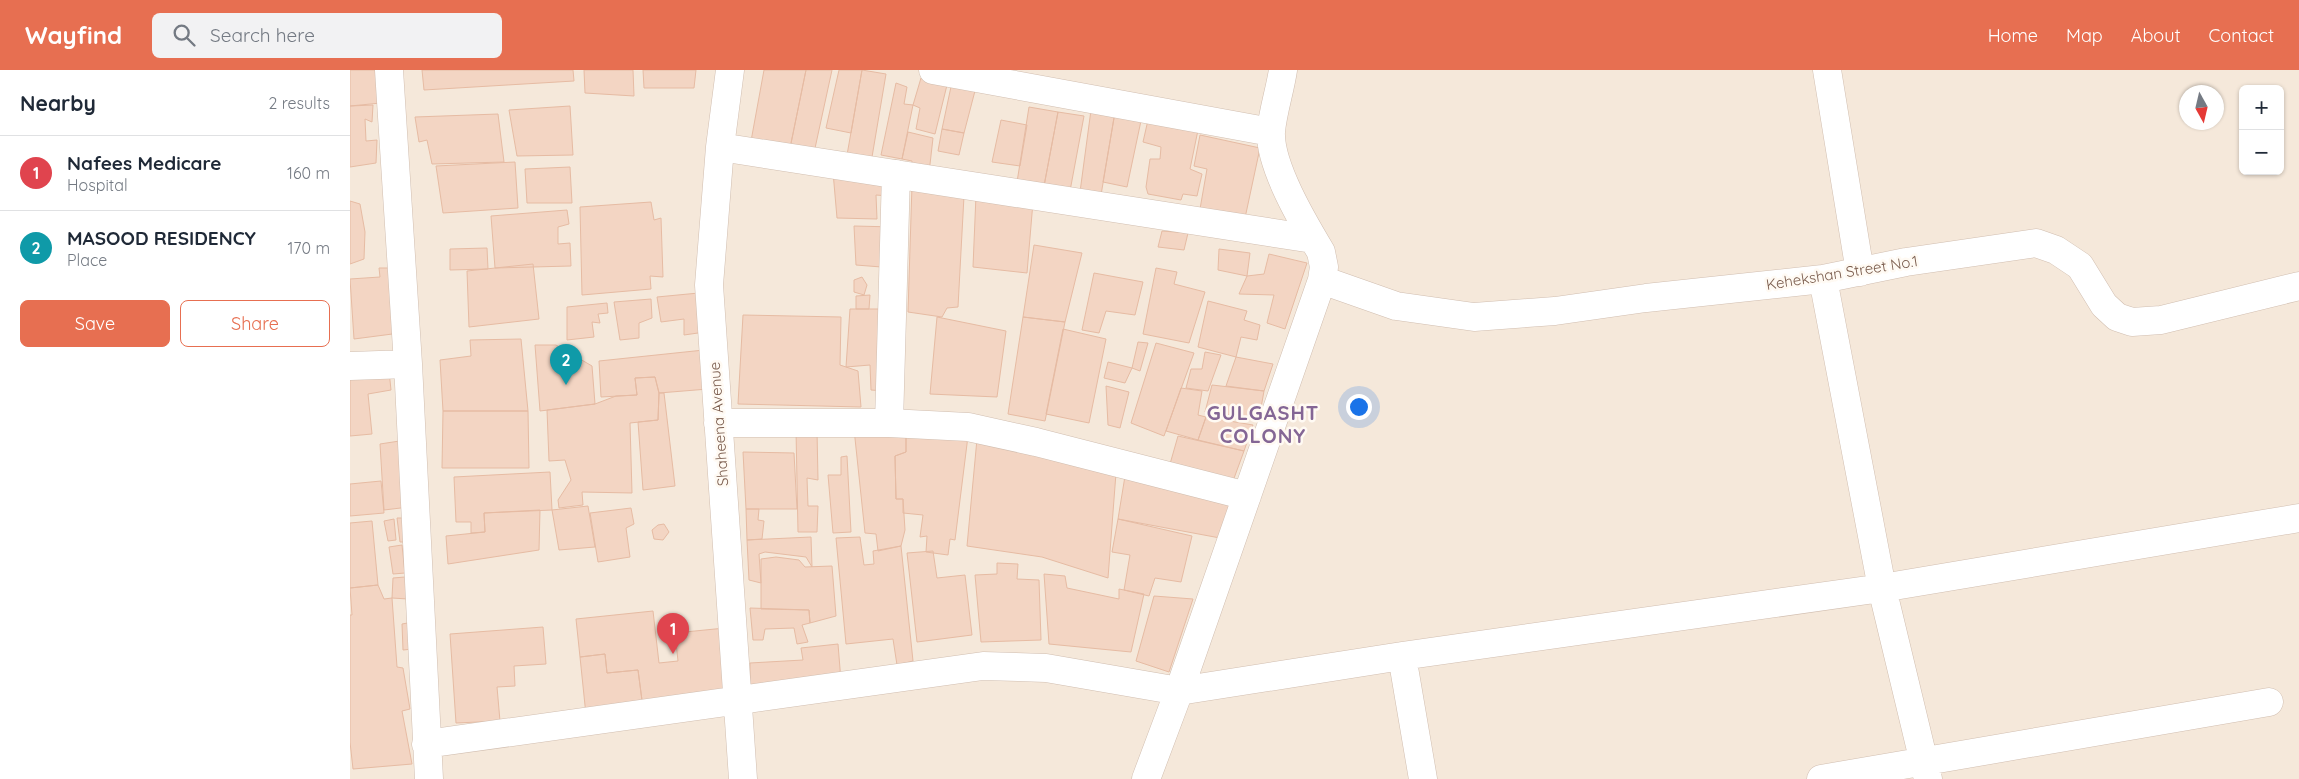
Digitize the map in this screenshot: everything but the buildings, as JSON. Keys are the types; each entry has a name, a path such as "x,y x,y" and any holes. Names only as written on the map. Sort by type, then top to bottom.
{"street":[{"path":"389,70 408,364 429,779"},
{"name":"Shaheena Avenue","path":"730,70 720,147 709,285 743,779"},
{"path":"933,70 1271,132"},
{"path":"1146,779 1179,691 1322,280 1324,267 1321,252 1277,167 1271,132 1284,70"},
{"path":"1827,70 1860,272"},
{"path":"720,147 1313,239"},
{"path":"889,423 896,174"},
{"name":"Kehekshan Street No.1","path":"1322,280 1396,306 1474,317 1555,311 1646,298 1823,279 2036,243 2056,250 2080,266 2104,305 2117,317 2132,322 2161,320 2299,286"},
{"path":"1823,279 1882,588 1926,770"},
{"path":"350,366 408,364"},
{"path":"718,423 889,423 968,427 1046,444 1247,496"},
{"path":"426,744 983,666 1046,668 1179,691 1402,656 1882,588 2299,518"},
{"path":"1402,656 1423,779"},
{"path":"1821,779 1926,770 2269,702"}],"shaded area":[{"path":"350,70 2299,70 2299,779 350,779"}],"place":[{"name":"MASOOD RESIDENCY","path":"566,385"},
{"name":"Nafees Medicare","path":"673,654"}],"district":[{"name":"GULGASHT COLONY","path":"1263,424"}]}
